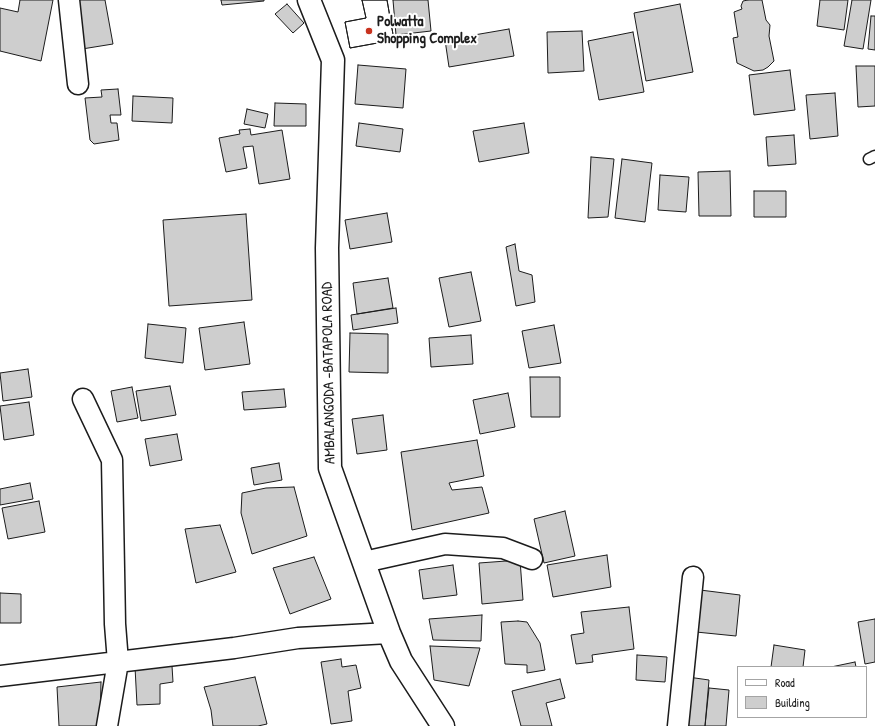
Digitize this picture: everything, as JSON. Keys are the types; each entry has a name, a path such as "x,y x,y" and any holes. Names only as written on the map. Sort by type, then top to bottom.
{"main road":[{"name":"AMBALANGODA -BATAPOLA ROAD","path":"309,0 332,60 327,248 330,468 389,633 401,661 443,726"}],"street":[{"path":"69,0 78,84"},
{"path":"83,399 112,460 115,624 118,662 107,726"},
{"path":"364,562 445,544 503,548 532,560"},
{"path":"678,726 693,577"},
{"path":"0,676 234,648 298,638 389,633"}],"building":[{"path":"20,0 53,0 41,61 0,51 0,8 18,12"},
{"path":"74,0 105,0 113,44 82,49"},
{"path":"221,0 264,0 264,1 222,5"},
{"name":"Polwatta Shopping Complex","path":"362,0 387,0 394,40 350,48 345,22 366,18"},
{"name":"Polwatta Shopping Complex","path":"362,0 387,0 394,40 350,48 345,22 366,18"},
{"path":"393,0 428,0 431,31 396,35"},
{"path":"762,0 766,20 770,25 769,36 774,61 763,70 754,71 737,63 733,38 738,37 734,12 742,9 741,6 743,1"},
{"path":"820,0 848,0 844,30 817,26"},
{"path":"852,0 871,0 863,49 844,46"},
{"path":"287,4 304,23 293,33 275,14"},
{"path":"680,4 693,72 646,81 634,13"},
{"path":"871,16 875,16 875,50 868,49"},
{"path":"509,29 514,56 449,67 445,40"},
{"path":"582,31 584,71 548,73 547,32"},
{"path":"633,32 644,92 599,100 588,41"},
{"path":"358,65 406,69 403,108 355,104"},
{"path":"856,66 875,66 875,106 858,107"},
{"path":"790,70 795,110 754,115 749,75"},
{"path":"118,89 121,115 110,115 111,123 117,123 119,140 94,144 90,140 85,98 102,97 101,90"},
{"path":"835,93 838,136 810,139 806,95"},
{"path":"133,96 173,98 172,123 132,121"},
{"path":"275,103 306,104 306,126 274,126"},
{"path":"247,109 268,114 265,128 244,124"},
{"path":"359,123 403,129 400,152 356,146"},
{"path":"524,123 529,153 479,162 473,131"},
{"path":"250,129 251,135 282,130 290,179 259,184 253,146 243,147 247,168 226,172 219,138 240,134 239,130"},
{"path":"794,135 796,164 768,166 766,137"},
{"path":"591,157 614,159 608,217 588,218"},
{"path":"622,159 652,163 645,222 615,218"},
{"path":"730,171 731,216 699,216 698,172"},
{"path":"660,175 689,177 686,212 658,210"},
{"path":"754,191 786,191 786,217 754,217"},
{"path":"387,213 392,242 350,249 345,220"},
{"path":"246,214 252,300 169,306 163,220"},
{"path":"515,244 519,271 532,275 535,302 516,306 506,247"},
{"path":"471,272 481,321 449,327 439,278"},
{"path":"388,278 393,308 357,314 353,283"},
{"path":"396,308 398,323 353,330 351,315"},
{"path":"244,322 250,364 205,370 199,328"},
{"path":"148,324 186,328 183,363 145,358"},
{"path":"554,325 561,363 529,368 522,331"},
{"path":"350,333 388,334 388,373 349,372"},
{"path":"471,335 473,364 431,367 429,338"},
{"path":"28,369 32,397 3,401 0,373"},
{"path":"530,377 560,377 560,417 531,417"},
{"path":"170,386 176,415 141,421 136,391"},
{"path":"132,387 138,418 117,422 111,391"},
{"path":"284,389 286,407 244,410 242,392"},
{"path":"508,393 515,427 480,434 473,400"},
{"path":"29,402 34,435 4,440 0,406"},
{"path":"383,415 387,450 357,454 352,419"},
{"path":"177,434 182,460 150,466 145,439"},
{"path":"477,440 484,476 449,483 452,490 482,487 489,513 412,530 401,452"},
{"path":"279,463 282,480 254,485 251,468"},
{"path":"30,483 33,499 0,505 0,489"},
{"path":"294,487 307,536 252,554 241,513 242,493 266,488"},
{"path":"39,501 45,532 8,539 2,508"},
{"path":"565,511 575,556 544,563 534,519"},
{"path":"220,525 236,572 196,583 185,529"},
{"path":"607,555 611,587 553,597 547,565"},
{"path":"314,557 331,599 290,614 273,568"},
{"path":"520,560 523,600 482,604 479,563"},
{"path":"453,565 457,595 423,599 419,570"},
{"path":"700,590 740,595 736,636 696,632"},
{"path":"0,593 21,594 21,623 0,623"},
{"path":"629,607 634,649 592,655 593,662 576,664 571,635 584,633 581,612"},
{"path":"482,615 481,641 433,640 429,619"},
{"path":"875,619 875,662 865,664 858,622"},
{"path":"501,622 527,622 540,643 545,670 527,673 527,665 505,664"},
{"path":"774,645 805,650 803,666 771,666"},
{"path":"430,646 480,648 469,686 434,680"},
{"path":"637,655 667,657 665,682 636,680"},
{"path":"341,659 342,667 356,665 361,688 348,691 352,721 331,724 321,662"},
{"path":"855,662 856,666 836,666"},
{"path":"172,666 173,682 160,684 160,704 137,705 135,667"},
{"path":"255,677 267,724 258,726 213,726 211,710 204,687"},
{"path":"688,677 709,680 705,726 683,726"},
{"path":"560,679 565,698 546,703 552,726 521,726 512,691"},
{"path":"101,682 100,726 59,726 57,687"},
{"path":"709,688 729,690 726,726 705,726"}],"place":[{"name":"Polwatta Shopping Complex","path":"369,31"}]}
